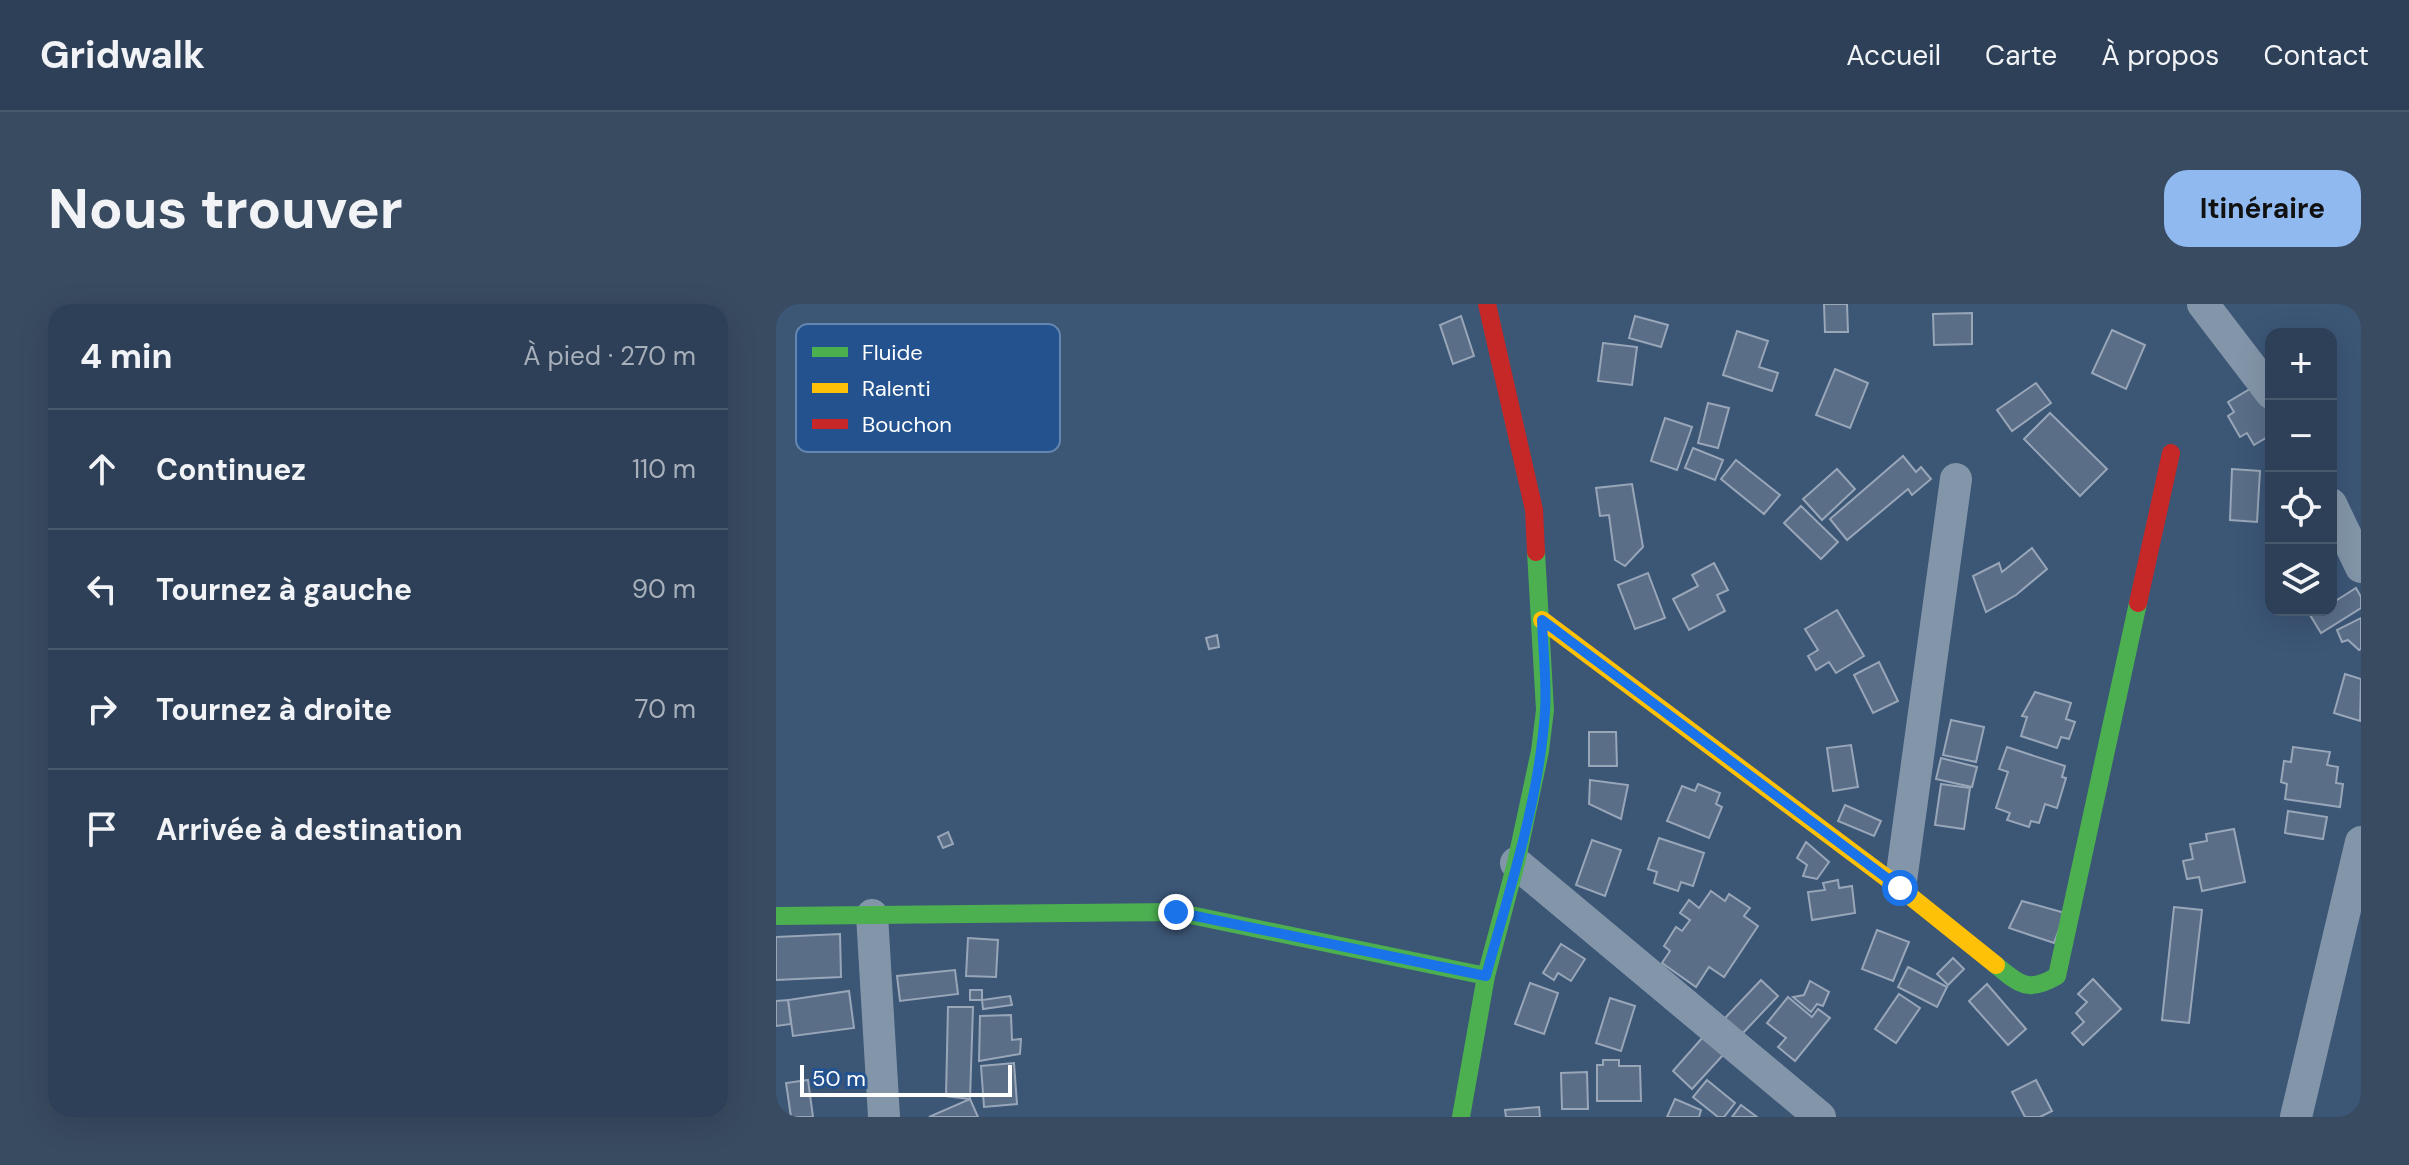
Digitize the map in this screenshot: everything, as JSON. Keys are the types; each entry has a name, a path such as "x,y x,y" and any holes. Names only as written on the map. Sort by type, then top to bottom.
{"street":[{"path":"1461,1117 1486,976 1516,863 1540,751 1545,710 1534,510 1487,304"},
{"path":"2203,304 2265,385"},
{"path":"1542,620 1900,888 2020,985 2040,986 2057,976 2171,453"},
{"path":"1900,888 1956,479"},
{"path":"2337,517 2361,567"},
{"path":"2296,1117 2361,842"},
{"path":"1516,863 1820,1117"},
{"path":"776,916 1176,912 1486,976"},
{"path":"872,915 884,1117"}],"building":[{"path":"1824,304 1847,304 1848,332 1825,332"},
{"path":"1972,313 1972,344 1934,345 1933,314"},
{"path":"1461,316 1474,356 1453,364 1440,325"},
{"path":"1635,316 1668,325 1661,347 1629,338"},
{"path":"2112,330 2145,345 2126,389 2092,373"},
{"path":"1737,331 1768,341 1759,367 1778,373 1772,391 1723,375"},
{"path":"1603,343 1637,347 1632,385 1598,381"},
{"path":"1835,369 1868,383 1850,428 1816,415"},
{"path":"2036,383 2051,403 2012,431 1997,410"},
{"path":"2260,383 2265,392 2265,439 2254,445 2247,433 2240,437 2228,416 2234,412 2228,402"},
{"path":"1708,403 1729,408 1718,448 1698,443"},
{"path":"2050,413 2107,469 2080,496 2024,439"},
{"path":"1665,418 1692,427 1677,470 1651,461"},
{"path":"1693,448 1723,460 1715,480 1685,468"},
{"path":"1903,456 1916,472 1921,467 1931,479 1912,495 1908,489 1847,540 1830,519"},
{"path":"1736,460 1780,495 1764,514 1721,479"},
{"path":"1837,469 1855,489 1822,520 1803,499"},
{"path":"2232,469 2260,471 2257,522 2230,520"},
{"path":"1632,484 1643,547 1625,566 1615,560 1609,515 1600,516 1596,488"},
{"path":"1801,506 1838,542 1821,559 1784,523"},
{"path":"2032,548 2047,569 2016,595 1986,612 1973,576 1999,563 2002,572"},
{"path":"1714,563 1728,590 1717,595 1725,611 1689,630 1673,599 1698,586 1692,575"},
{"path":"1648,573 1665,618 1635,629 1618,585"},
{"path":"2356,588 2361,597 2361,608 2321,633 2311,616 2337,616 2337,600"},
{"path":"1837,610 1864,656 1836,673 1829,662 1816,670 1808,656 1818,650 1805,629"},
{"path":"2361,618 2359,650 2348,640 2342,642 2337,630"},
{"path":"1217,635 1219,647 1209,649 1206,638"},
{"path":"1879,662 1898,701 1873,713 1854,675"},
{"path":"2345,674 2361,679 2360,721 2334,713"},
{"path":"2035,692 2071,703 2066,719 2075,722 2069,739 2061,737 2057,748 2021,736 2027,717 2022,716"},
{"path":"1951,720 1984,727 1976,762 1943,755"},
{"path":"1589,732 1616,732 1617,766 1589,766"},
{"path":"1851,745 1858,787 1833,791 1827,748"},
{"path":"2007,747 2065,766 2062,777 2066,778 2057,808 2045,804 2039,823 2031,821 2029,827 2007,820 2010,813 1996,808 2008,772 1999,769"},
{"path":"2293,747 2330,752 2327,765 2338,767 2336,783 2343,784 2340,807 2285,799 2287,784 2281,782 2284,761 2291,762"},
{"path":"1941,758 1977,767 1972,787 1936,779"},
{"path":"1590,780 1628,785 1621,819 1589,804"},
{"path":"1698,784 1720,793 1716,804 1722,807 1709,838 1667,821 1682,786 1695,791"},
{"path":"1941,784 1970,788 1964,829 1935,825"},
{"path":"1845,805 1881,821 1874,836 1838,821"},
{"path":"2288,811 2327,817 2323,839 2285,833"},
{"path":"2234,829 2245,882 2202,891 2199,877 2187,879 2183,861 2193,859 2190,844 2207,841 2206,834"},
{"path":"948,832 953,844 943,848 938,837"},
{"path":"1659,838 1704,853 1693,886 1681,882 1678,891 1654,883 1657,872 1648,869"},
{"path":"1592,840 1621,850 1605,896 1576,885"},
{"path":"1806,842 1829,862 1817,879 1803,876 1807,865 1797,858"},
{"path":"1838,880 1839,888 1852,886 1855,913 1812,920 1808,892 1825,890 1823,883"},
{"path":"1711,891 1725,901 1729,894 1750,908 1744,916 1758,926 1724,977 1709,967 1696,987 1662,963 1670,951 1664,946 1676,927 1682,931 1690,920 1680,913 1689,900 1699,908"},
{"path":"2022,901 2065,913 2054,943 2009,928"},
{"path":"2174,907 2202,910 2189,1023 2162,1020"},
{"path":"1877,930 1909,942 1893,981 1862,969"},
{"path":"840,934 841,977 776,980 776,937"},
{"path":"968,938 998,940 996,977 966,976"},
{"path":"1561,944 1585,959 1571,981 1558,973 1554,980 1543,973"},
{"path":"1953,958 1964,969 1948,985 1937,974"},
{"path":"1908,967 1947,987 1937,1007 1898,987"},
{"path":"955,970 958,994 900,1001 897,976"},
{"path":"2093,979 2121,1009 2083,1045 2072,1033 2084,1022 2076,1013 2087,1002 2078,994"},
{"path":"1761,980 1778,996 1742,1034 1725,1018"},
{"path":"1810,981 1829,992 1823,1006 1817,1004 1811,1012 1793,997 1804,995"},
{"path":"1530,983 1558,993 1544,1034 1515,1024"},
{"path":"1987,984 2026,1029 2008,1045 1969,1001"},
{"path":"970,990 982,990 982,1000 970,1000"},
{"path":"849,991 854,1028 793,1036 788,1000"},
{"path":"1899,994 1920,1008 1896,1043 1875,1029"},
{"path":"1010,996 1012,1005 983,1009 982,1000"},
{"path":"1788,997 1812,1017 1818,1009 1830,1018 1795,1061 1778,1047 1786,1038 1767,1023"},
{"path":"1610,998 1635,1006 1621,1051 1596,1043"},
{"path":"788,1000 791,1024 776,1026 776,1001"},
{"path":"948,1007 973,1007 970,1099 946,1096"},
{"path":"1011,1015 1012,1040 1021,1039 1020,1054 979,1061 980,1016"},
{"path":"1703,1037 1723,1055 1692,1089 1673,1071"},
{"path":"1603,1060 1619,1060 1619,1066 1640,1066 1641,1101 1597,1101 1597,1065 1603,1065"},
{"path":"1014,1063 1017,1104 984,1107 981,1066"},
{"path":"1587,1072 1588,1109 1562,1109 1561,1073"},
{"path":"808,1080 813,1117 791,1117 786,1083"},
{"path":"1707,1080 1735,1103 1724,1117 1718,1117 1693,1097"},
{"path":"2036,1080 2052,1111 2040,1117 2025,1117 2012,1092"},
{"path":"970,1099 978,1117 929,1117"},
{"path":"1675,1099 1701,1110 1699,1117 1667,1117"},
{"path":"1741,1105 1757,1117 1732,1117"},
{"path":"1539,1107 1540,1117 1506,1117 1505,1110"}],"traffic: fast":[{"path":"1461,1117 1486,976 1516,863 1540,751 1545,710 1536,552"},
{"path":"1996,965 2025,984 2039,984 2057,976 2138,603"},
{"path":"776,916 1176,912 1486,976"}],"traffic: slow":[{"path":"1542,620 1900,888 1996,965"}],"traffic: jam":[{"path":"1487,304 1534,510 1536,552"},
{"path":"2138,603 2171,453"}],"route":[{"path":"1176,912 1486,976 1516,863 1540,751 1545,710 1542,620 1900,888"}]}
